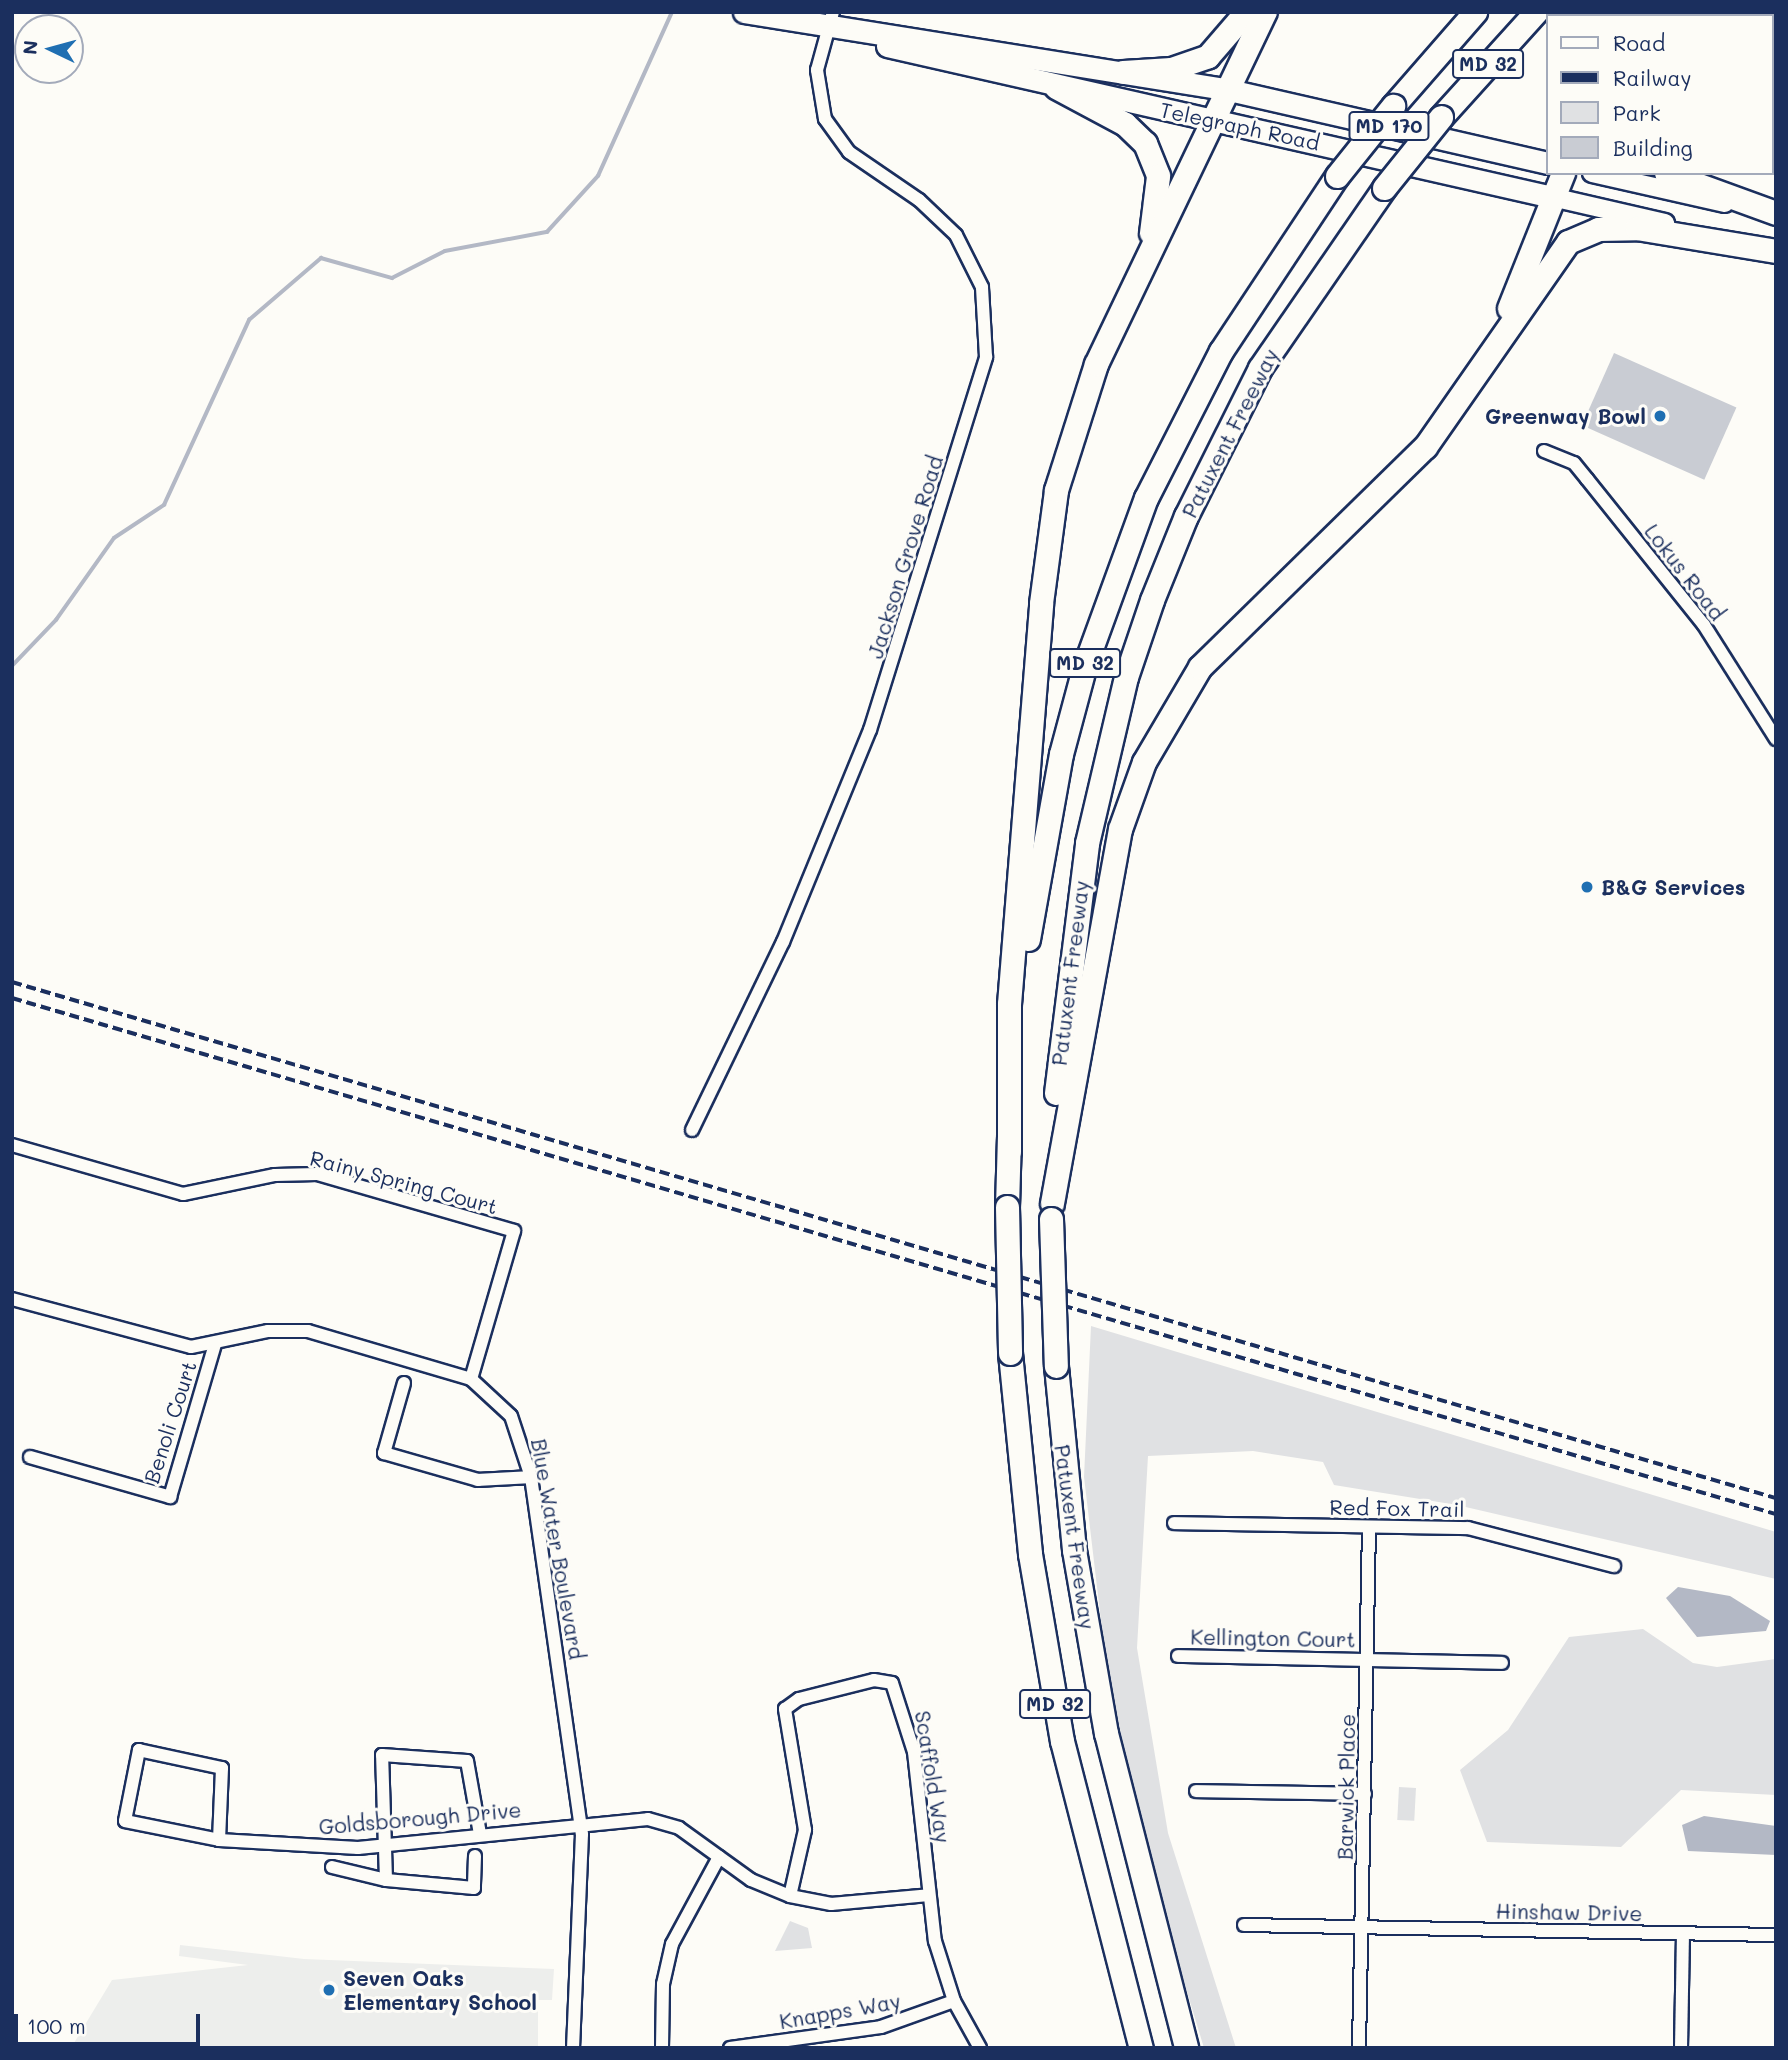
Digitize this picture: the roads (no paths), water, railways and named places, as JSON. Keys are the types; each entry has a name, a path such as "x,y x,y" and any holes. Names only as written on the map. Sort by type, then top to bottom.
{"highway":[{"path":"1123,72 1171,69 1208,56 1246,12"},
{"path":"1009,1151 1009,1004 1045,557 1056,490 1080,408 1142,268 1265,12"},
{"name":"Patuxent Freeway","path":"1140,2048 1062,1741 1030,1555 1010,1353 1007,1207 1009,1151 1019,1005 1044,837 1077,693 1111,587 1146,498 1221,351 1337,176 1393,106 1475,12"},
{"name":"Patuxent Freeway","path":"1186,2048 1106,1732 1074,1550 1056,1366 1052,1211 1057,1082 1074,919 1126,677 1157,588 1222,440 1294,314 1384,188 1441,117 1536,12"},
{"path":"1056,87 1125,124 1154,158 1159,196 1142,268"},
{"path":"1480,371 1562,175"},
{"path":"1670,175 1776,214"},
{"path":"1052,1211 1114,855 1131,796 1163,726 1200,667 1231,632 1398,477 1448,419 1554,255 1582,234 1637,228 1776,250"}],"main road":[{"name":"Telegraph Road","path":"744,12 830,21 1229,90 1546,163"},
{"name":"Telegraph Road","path":"830,21 944,63 1214,119 1776,250"},
{"path":"1601,175 1776,214"}],"street":[{"name":"Jackson Grove Road","path":"692,1130 783,942 870,730 986,358 982,287 956,235 919,200 849,152 825,119 817,84 830,21"},
{"name":"Lokus Road","path":"1544,451 1574,463 1704,625 1776,738"},
{"name":"Rainy Spring Court","path":"12,1145 183,1194 275,1175 317,1174 514,1231 471,1379"},
{"name":"Blue Water Boulevard","path":"12,1299 162,1342 215,1344 268,1331 308,1331 471,1379 511,1416 531,1478 581,1823 573,2048"},
{"name":"Benoli Court","path":"30,1457 170,1497 215,1344"},
{"path":"404,1383 384,1453 478,1480 531,1478"},
{"name":"Red Fox Trail","path":"1174,1523 1468,1528 1614,1566"},
{"name":"Barwick Place","path":"1359,2048 1369,1527"},
{"name":"Kellington Court","path":"1178,1656 1502,1662"},
{"name":"Scaffold Way","path":"790,1896 806,1830 785,1709 799,1699 884,1680 901,1698 914,1752 935,1941 954,2001 980,2048"},
{"name":"Goldsborough Drive","path":"219,1840 222,1768 139,1750 125,1821 219,1840 325,1848 383,1845 635,1818 664,1822 758,1884 790,1896 831,1904 929,1895"},
{"path":"386,1880 383,1845 383,1755 467,1761 480,1834"},
{"path":"1196,1791 1365,1794"},
{"path":"332,1867 386,1880 474,1888 475,1856"},
{"path":"662,2048 663,1984 672,1944 719,1857"},
{"name":"Hinshaw Drive","path":"1244,1925 1776,1934"},
{"path":"1681,2048 1683,1933"},
{"name":"Knapps Way","path":"730,2048 881,2026 954,2001"}],"waterway":[{"path":"12,666 56,620 114,538 164,505 249,320 321,258 392,278 445,251 547,232 598,176 672,12"}],"railway":[{"path":"12,982 1776,1498"},
{"path":"12,998 1776,1514"}],"place":[{"name":"Greenway Bowl","path":"1660,416"},
{"name":"B&G Services","path":"1587,887"},
{"name":"Seven Oaks Elementary School","path":"329,1990"}]}
